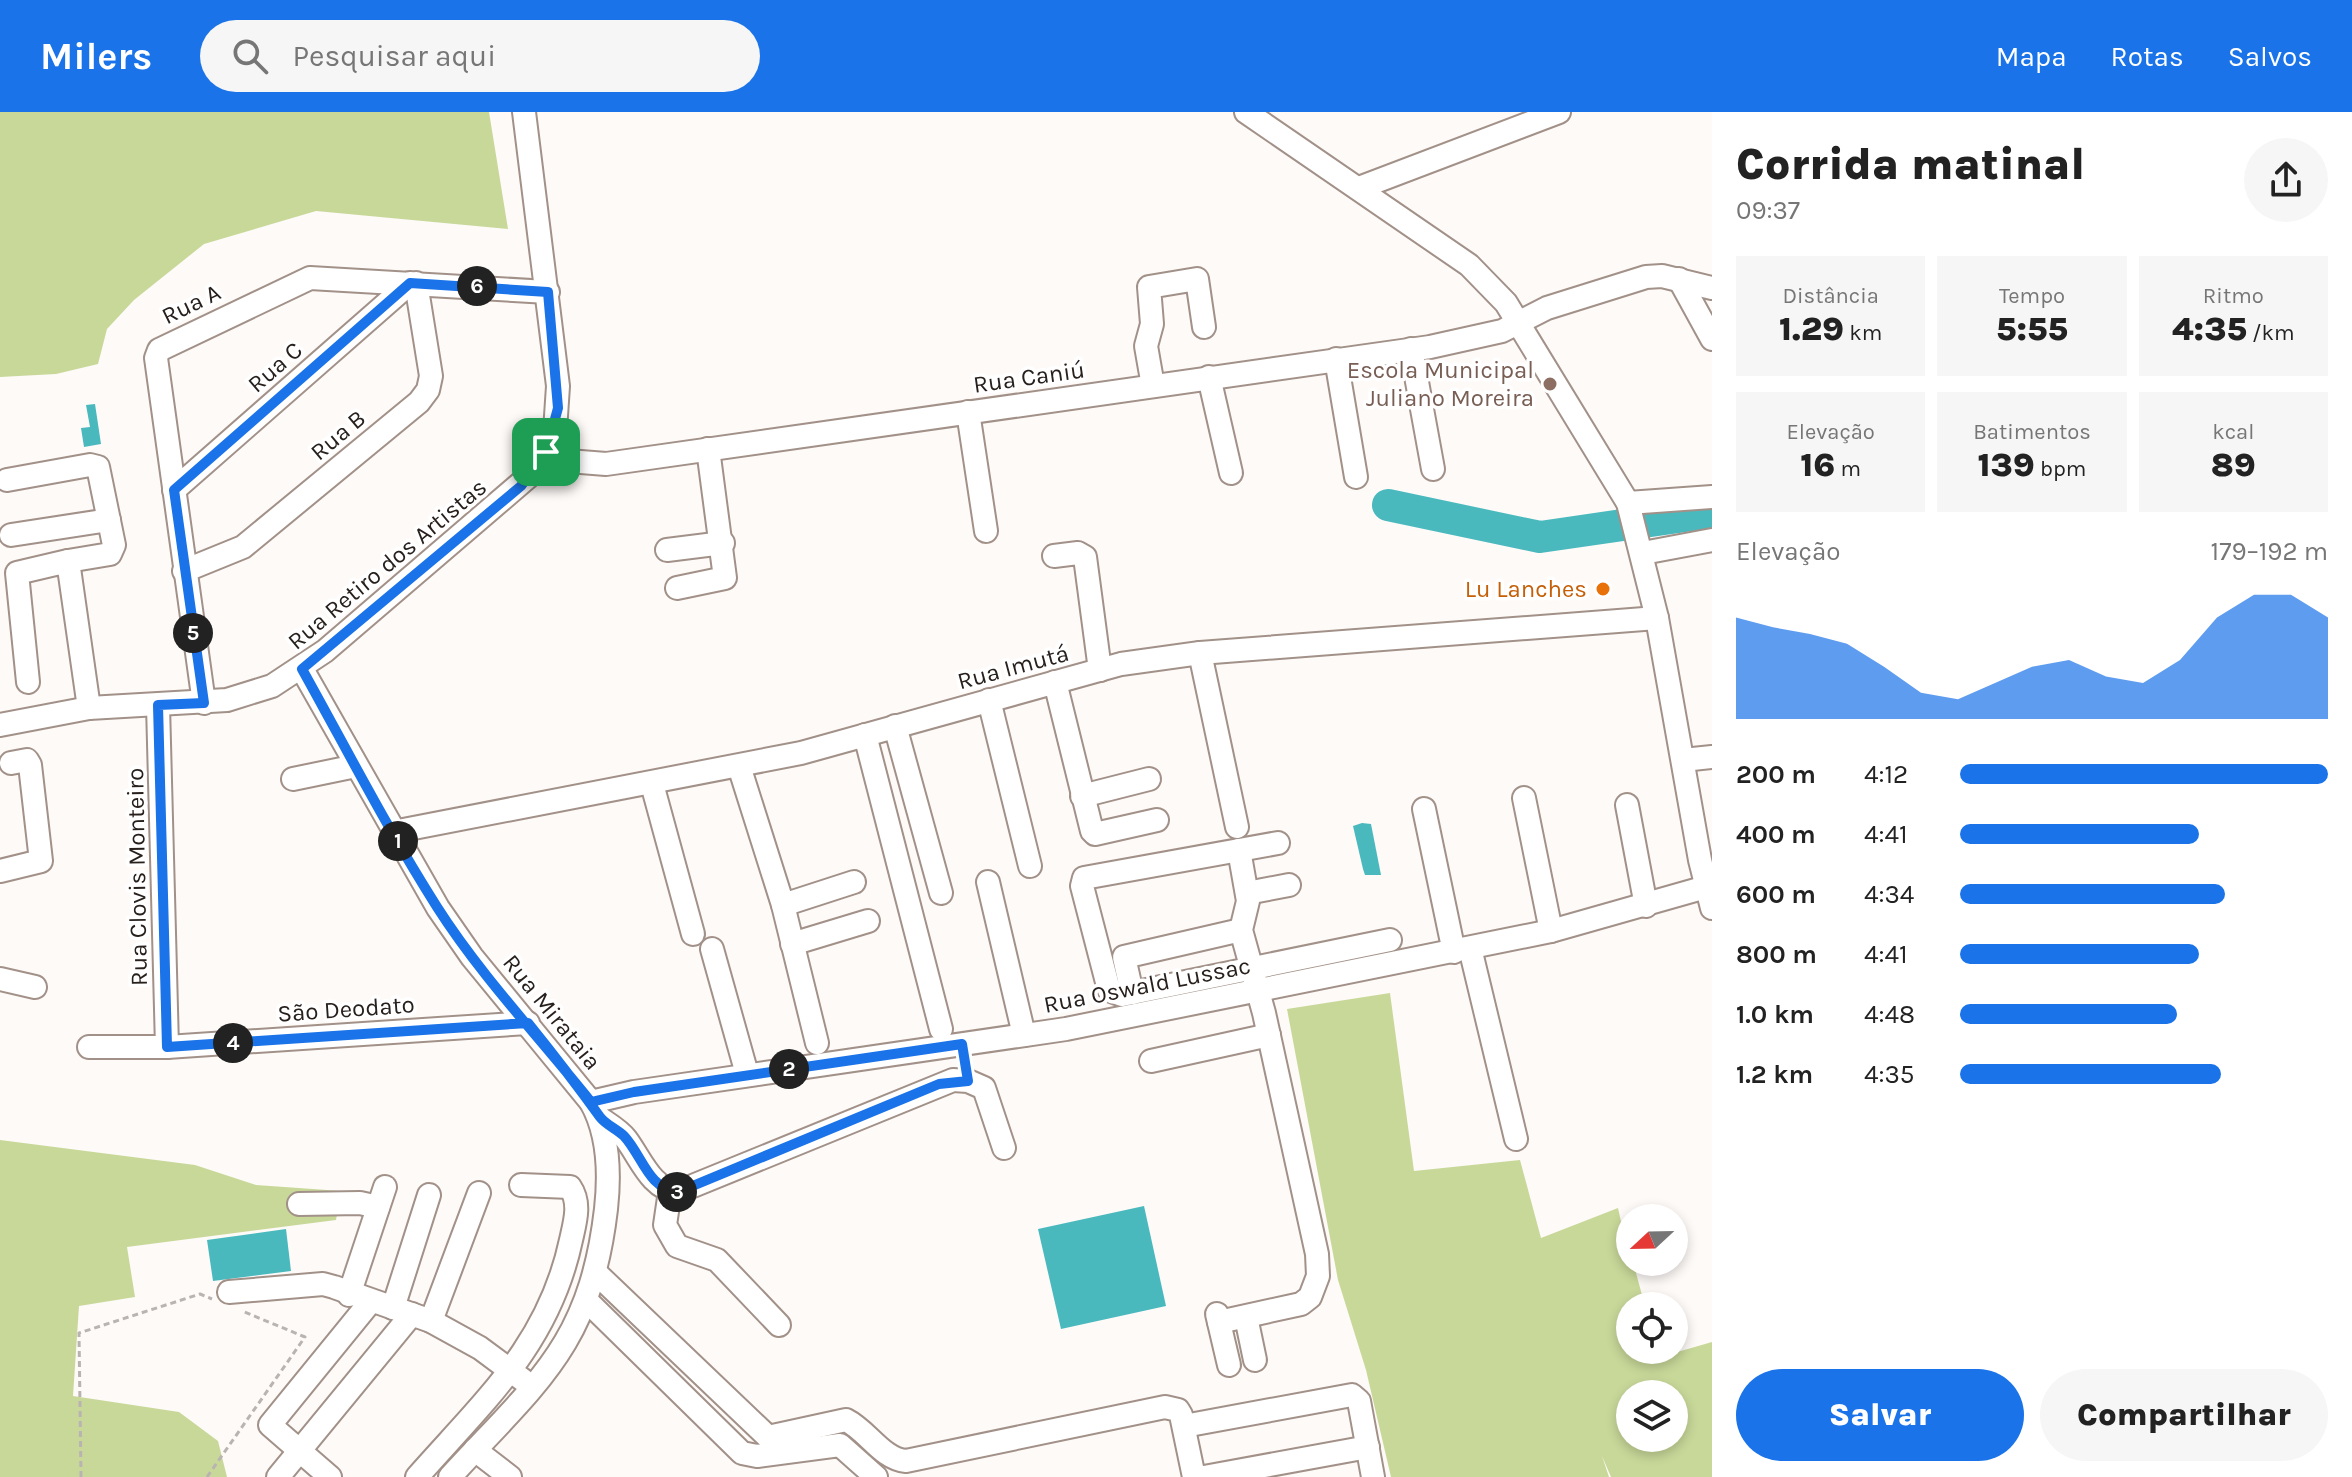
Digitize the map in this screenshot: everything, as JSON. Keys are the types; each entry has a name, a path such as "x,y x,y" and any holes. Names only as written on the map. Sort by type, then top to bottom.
{"street":[{"name":"Rua Retiro dos Artistas","path":"0,725 89,708 204,703 249,695 302,669 521,486 546,452 558,408 548,292 524,112"},
{"path":"1246,112 1469,265 1506,303 1630,507 1657,618 1683,760 1706,859 1709,898"},
{"path":"1359,188 1559,112"},
{"name":"Rua Caniú","path":"546,452 568,461 606,464 1486,336 1547,308 1646,277 1679,279 1712,288"},
{"name":"Rua A","path":"204,703 156,358 159,350 310,278 548,292"},
{"path":"1153,386 1146,346 1152,324 1149,287 1197,279 1204,327"},
{"path":"1679,279 1712,339"},
{"name":"Rua C","path":"174,490 413,283"},
{"name":"Rua B","path":"184,571 243,547 419,402 428,390 431,376 413,283"},
{"path":"1411,349 1433,469"},
{"path":"1336,359 1356,477"},
{"path":"1209,377 1231,473"},
{"path":"968,412 986,531"},
{"path":"677,588 725,578 723,543 708,449"},
{"path":"7,480 90,465 98,467 114,545 110,554 17,573 28,682"},
{"path":"1630,507 1712,497"},
{"path":"11,535 109,520"},
{"path":"1641,546 1712,540"},
{"path":"667,550 723,543"},
{"path":"1054,556 1078,553 1085,557 1100,670"},
{"path":"68,561 89,708"},
{"name":"Rua Imutá","path":"393,832 739,766 865,735 1100,670 1200,653 1657,618"},
{"path":"1200,653 1237,827"},
{"name":"Rua Mirataia","path":"302,669 438,908 596,1110 625,1137 646,1172 670,1191"},
{"path":"1055,682 1082,796 1095,834 1157,820"},
{"path":"989,700 1030,866"},
{"name":"Rua Clovis Monteiro","path":"158,705 167,1047"},
{"path":"895,726 941,893"},
{"path":"865,735 941,1029"},
{"path":"1683,760 1712,757"},
{"path":"0,871 41,861 30,765 27,760 11,763"},
{"path":"293,779 356,766"},
{"path":"739,766 783,905 817,1043"},
{"path":"1082,796 1149,779"},
{"path":"652,784 693,934"},
{"path":"1524,798 1551,931"},
{"path":"1627,805 1646,906"},
{"path":"1424,809 1516,1139"},
{"path":"1224,986 1115,994 1106,983 1082,886 1084,878 1278,843"},
{"path":"1229,1365 1218,1318 1246,1317 1301,1304 1310,1297 1318,1276 1317,1254 1269,1035 1241,930 1247,893 1239,850"},
{"path":"783,905 854,882"},
{"path":"988,882 1024,1035"},
{"path":"1247,893 1289,885"},
{"name":"Rua Oswald Lussac","path":"596,1110 747,1074 1024,1035 1255,979 1462,950 1646,906 1709,898"},
{"path":"792,944 868,921"},
{"path":"1132,993 1124,957 1241,930"},
{"path":"1255,979 1390,940"},
{"path":"712,949 747,1074"},
{"path":"0,979 35,987"},
{"name":"São Deodato","path":"89,1047 167,1047 528,1023"},
{"path":"1151,1061 1269,1035"},
{"path":"962,1044 968,1081"},
{"path":"779,1325 717,1260 677,1246 665,1225 670,1191 685,1190 939,1084 968,1081 984,1088 991,1101 1004,1148"},
{"path":"450,1477 534,1389 568,1342 587,1301 595,1272 608,1189 596,1110"},
{"path":"417,1477 512,1370 538,1334 568,1253 577,1206 570,1187 521,1185"},
{"path":"278,1477 402,1311 479,1193"},
{"path":"330,1477 270,1425 402,1311 429,1195"},
{"path":"299,1204 360,1203 382,1197 349,1295"},
{"path":"595,1272 768,1437 846,1420 858,1426 890,1457 906,1461 1165,1407 1178,1410 1194,1477"},
{"path":"227,1301 323,1284 402,1311 512,1370 534,1389"},
{"path":"587,1301 742,1453 757,1456 840,1445 852,1452 876,1477"},
{"path":"1246,1317 1255,1360"},
{"path":"1184,1426 1352,1395 1359,1401 1373,1477"},
{"path":"1204,1477 1368,1447"},
{"path":"475,1450 510,1477"}],"path":[{"path":"81,1477 79,1333 200,1294 227,1301 305,1337 207,1477"}],"green space":[{"path":"0,112 489,112 508,229 316,211 204,244 134,300 107,329 98,364 56,374 0,377"},
{"path":"1390,993 1414,1171 1520,1160 1541,1238 1616,1209 1616,1276 1637,1276 1641,1292 1616,1292 1616,1364 1688,1364 1688,1349 1712,1342 1712,1477 1611,1477 1602,1456 1609,1477 1391,1477 1366,1370 1338,1280 1287,1009"},
{"path":"0,1140 195,1165 256,1185 341,1191 336,1220 127,1247 135,1297 79,1306 73,1396 179,1412 218,1441 227,1477 0,1477"}],"water":[{"path":"95,404 101,444 84,447 81,428 90,427 86,405"},
{"path":"1371,824 1381,875 1365,875 1353,826"},
{"path":"1144,1206 1166,1306 1061,1329 1038,1229"},
{"path":"286,1229 291,1271 213,1281 207,1240"}],"waterway":[{"path":"1388,505 1540,537 1712,512"}],"place":[{"name":"Escola Municipal Juliano Moreira","path":"1550,384"},
{"name":"Lu Lanches","path":"1603,589"}],"route":[{"path":"546,452 521,486 302,669 438,908 472,957 528,1023 591,1102 747,1074 962,1044 968,1081 953,1080 939,1084 678,1192 670,1191 646,1172 625,1137 601,1119 528,1023 167,1047 158,705 204,703 174,490 410,283 548,292 558,408 555,431 546,452"}]}
